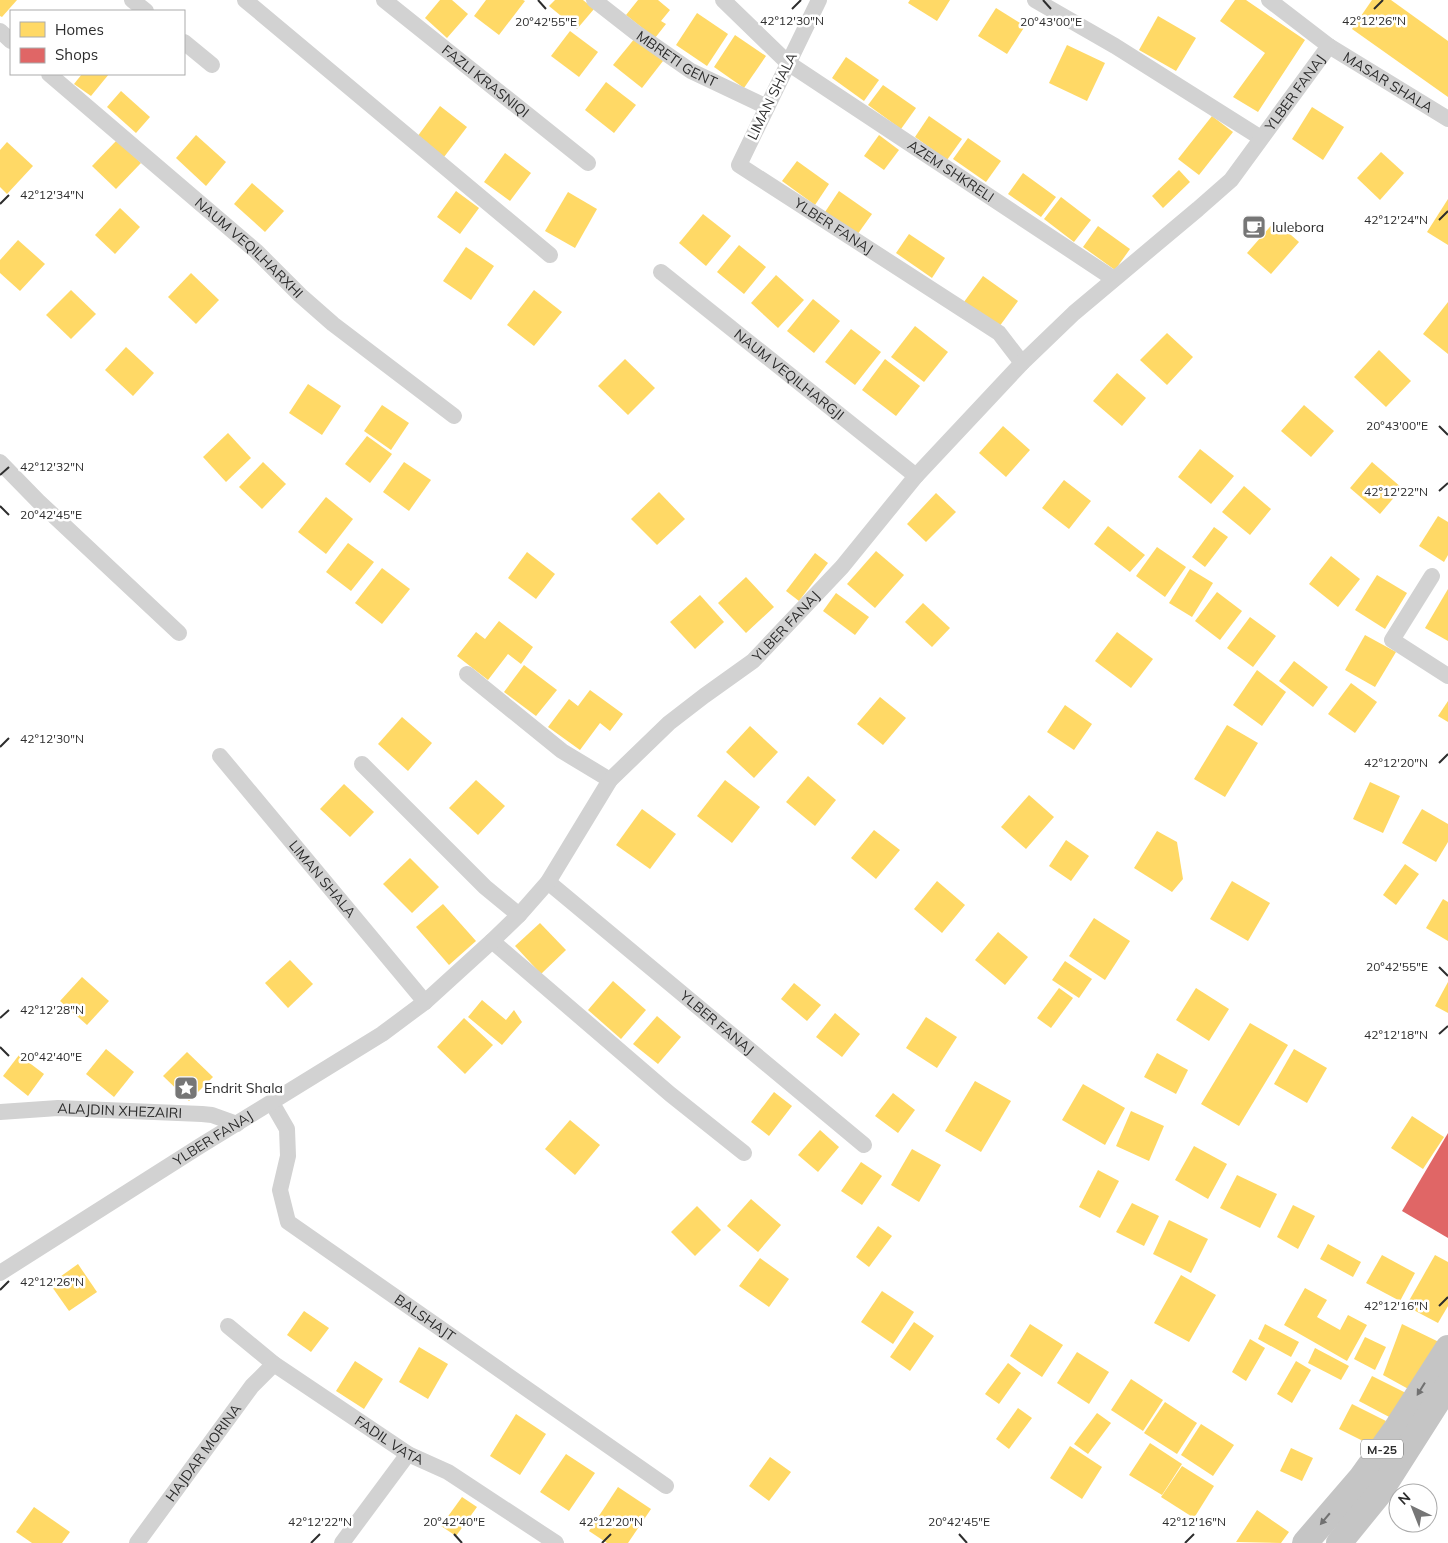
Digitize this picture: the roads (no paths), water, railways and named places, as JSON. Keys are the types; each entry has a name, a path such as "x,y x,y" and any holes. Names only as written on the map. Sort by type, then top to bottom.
{"main road":[{"name":"M-25","path":"1305,1543 1360,1478 1396,1430 1448,1348"},
{"name":"M-25","path":"1338,1543 1378,1495 1448,1384"}],"street":[{"path":"132,0 145,10"},
{"path":"245,0 550,255"},
{"name":"FAZLI KRASNIQI","path":"384,0 588,163"},
{"name":"MBRETI GENT","path":"594,0 635,32 691,71 767,107"},
{"name":"AZEM SHKRELI","path":"723,0 788,64 1114,279"},
{"name":"LIMAN SHALA","path":"739,165 819,0"},
{"name":"YLBER FANAJ","path":"1035,0 1115,46 1261,138"},
{"name":"MASAR SHALA","path":"1269,0 1329,46 1448,119"},
{"path":"0,32 10,40"},
{"path":"185,43 212,65"},
{"name":"YLBER FANAJ","path":"0,1274 382,1034 426,1002 519,915 548,882 610,780 670,723 753,661 842,567 916,476 1022,363 1074,313 1230,180 1329,46"},
{"name":"NAUM VEQILHARXHI","path":"50,75 256,251 300,295 333,324 454,416"},
{"name":"YLBER FANAJ","path":"739,165 998,333 1022,363"},
{"name":"NAUM VEQILHARGJI","path":"661,272 916,476"},
{"path":"0,462 38,501 180,633"},
{"path":"1432,576 1392,640 1448,676"},
{"path":"467,674 562,751 610,780"},
{"name":"LIMAN SHALA","path":"220,756 426,1002"},
{"path":"362,764 485,887 519,915"},
{"name":"YLBER FANAJ","path":"548,882 864,1145"},
{"path":"492,941 670,1094 744,1153"},
{"name":"BALSHAJT","path":"272,1103 288,1130 288,1156 280,1190 288,1222 666,1486"},
{"name":"ALAJDIN XHEZAIRI","path":"0,1112 58,1108 202,1114 212,1115 237,1124"},
{"name":"FADIL VATA","path":"228,1326 274,1364 408,1454 448,1472 556,1543"},
{"name":"HAJDAR MORINA","path":"137,1543 252,1386 274,1364"},
{"path":"342,1543 408,1454"}],"place":[{"name":"lulebora","path":"1254,227"},
{"name":"Endrit Shala","path":"186,1088"}]}
